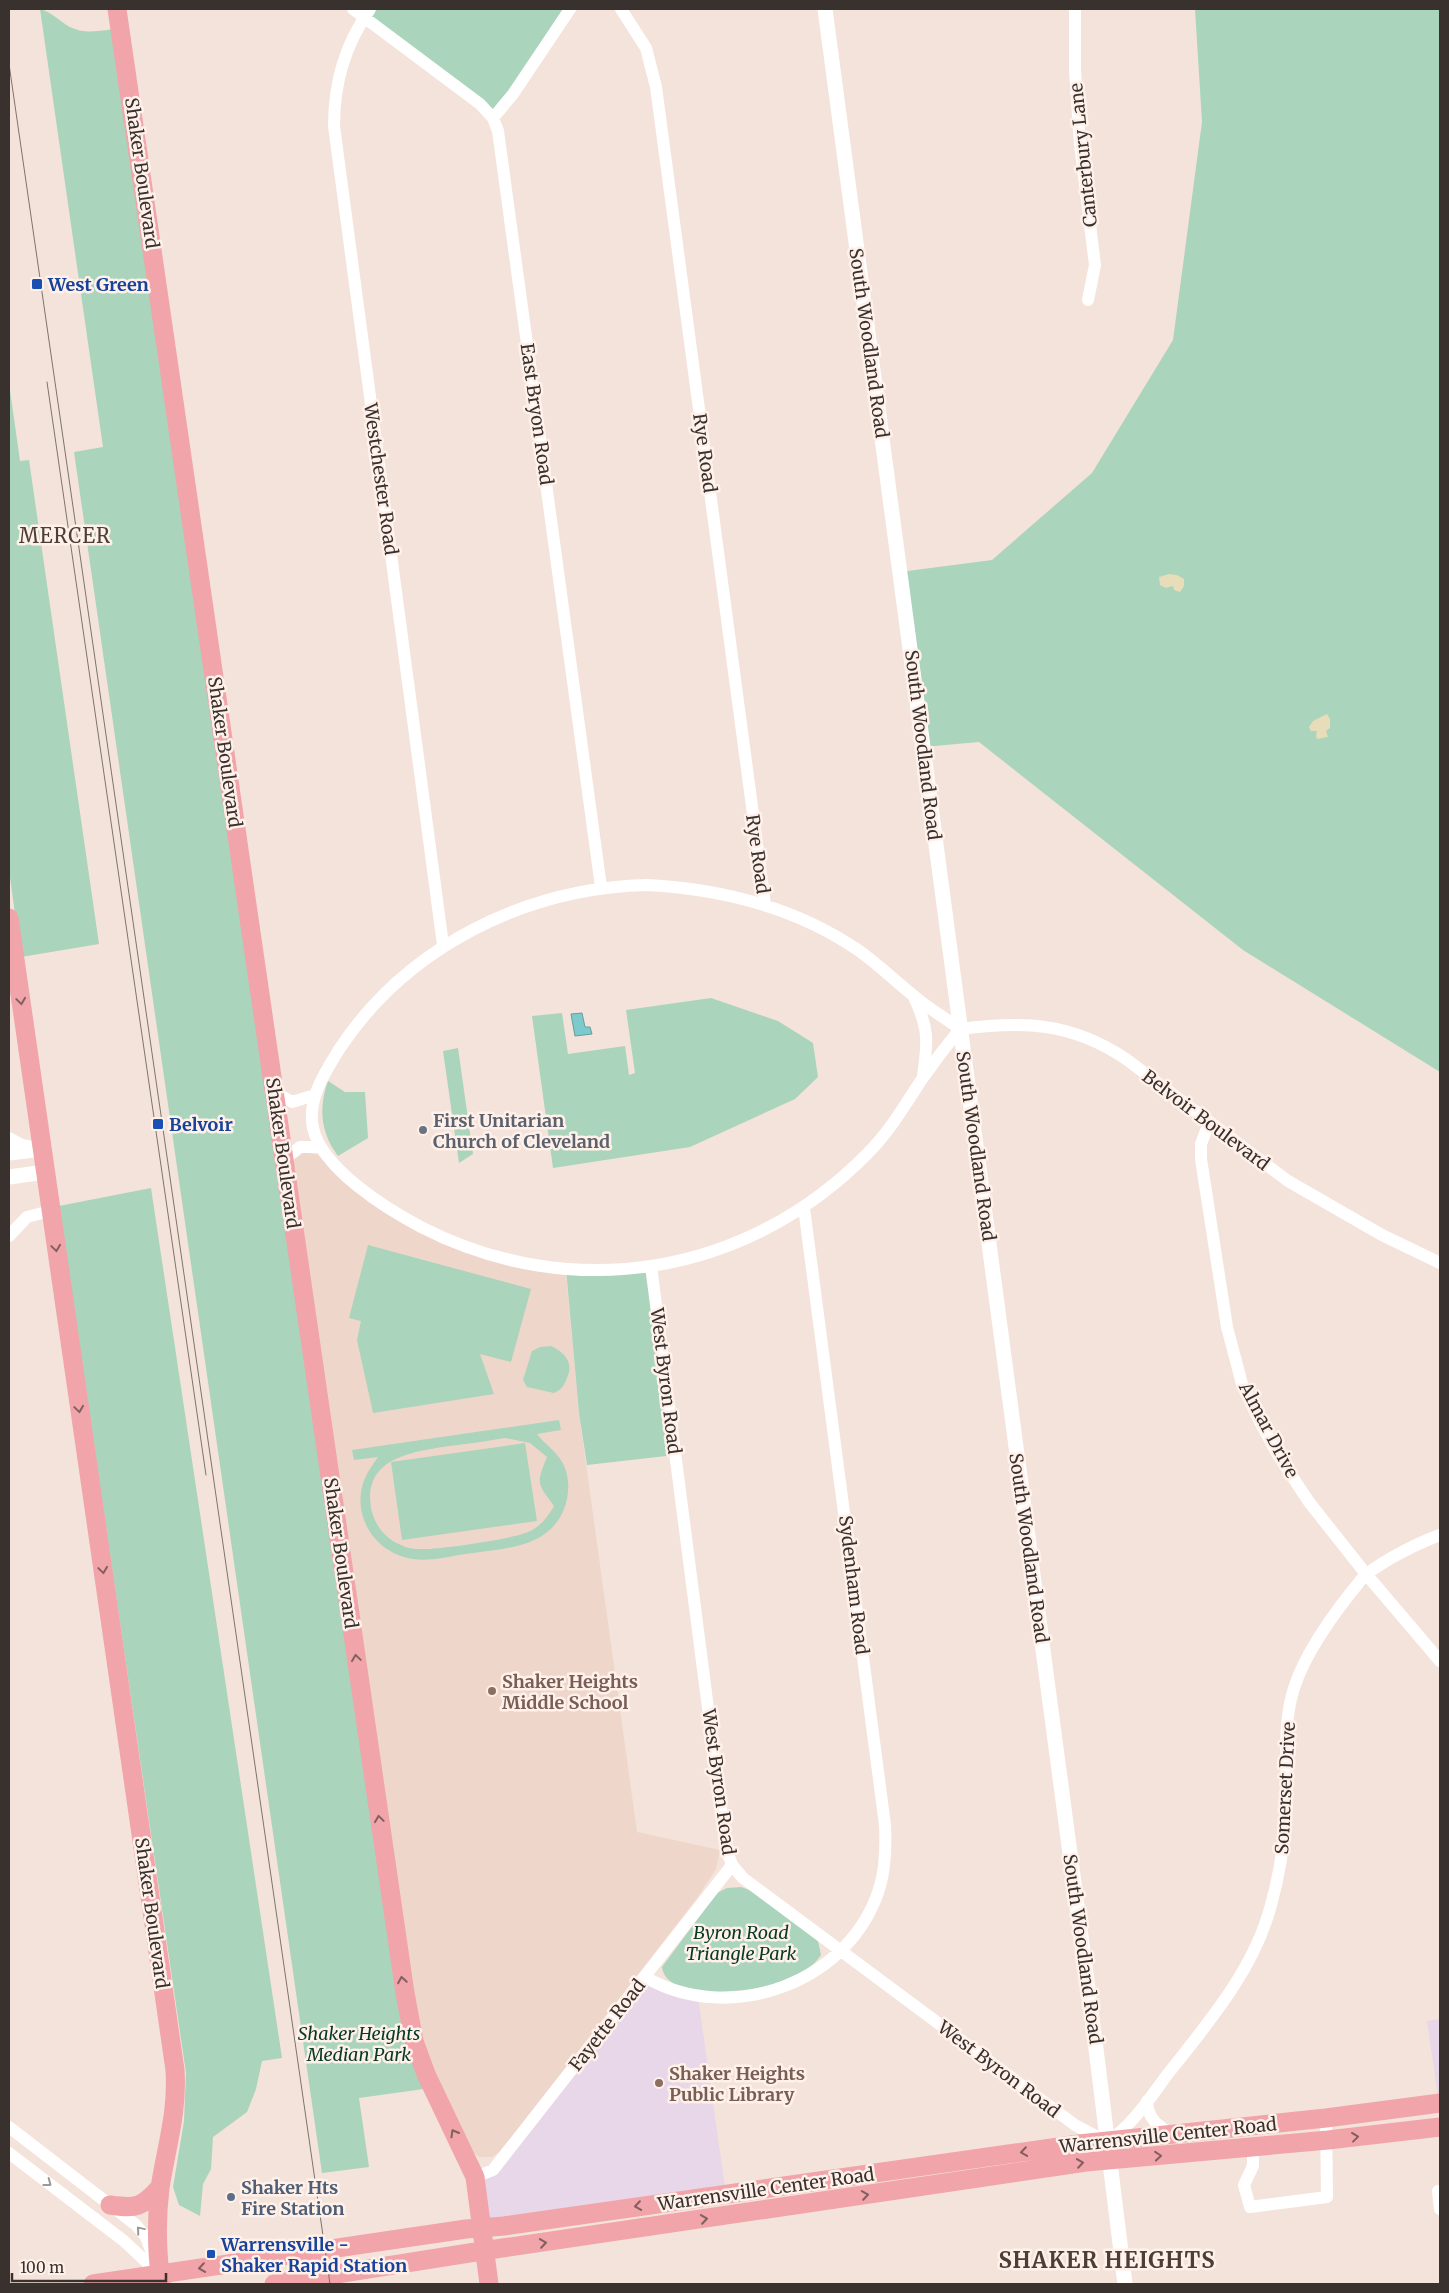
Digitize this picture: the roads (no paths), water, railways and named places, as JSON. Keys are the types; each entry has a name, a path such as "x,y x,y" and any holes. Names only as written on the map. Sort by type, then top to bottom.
{"main road":[{"name":"Shaker Boulevard","path":"117,9 407,2009 414,2041 426,2074 475,2176 489,2284"},
{"name":"Shaker Boulevard","path":"9,918 175,2070 174,2117 160,2186 157,2245 160,2279"},
{"name":"Warrensville Center Road","path":"282,2283 1108,2151 1171,2134 1326,2118 1440,2103"},
{"name":"Warrensville Center Road","path":"93,2284 160,2279 285,2255 344,2246 1108,2151 1253,2148 1440,2127"},
{"path":"110,2205 127,2207 140,2205 148,2200 160,2186"}],"street":[{"name":"East Bryon Road","path":"353,9 367,13 480,104 493,118 500,141 601,887"},
{"path":"493,118 513,94 570,9"},
{"name":"Rye Road","path":"621,9 646,48 656,87 765,904"},
{"name":"South Woodland Road","path":"825,9 1125,2284"},
{"name":"Canterbury Lane","path":"1075,9 1075,71 1080,144 1095,265 1088,300"},
{"name":"Westchester Road","path":"367,13 343,59 336,88 334,126 443,946"},
{"path":"647,885 690,888 765,904 815,926 857,950 913,996 960,1029 923,1078 884,1136 845,1175 804,1208 770,1228 735,1244 700,1255 651,1266 607,1270 566,1269 523,1263 481,1253 441,1236 402,1216 351,1179 321,1147 312,1120 315,1095 337,1052 367,1014 411,970 443,946 515,910 564,894 601,887 647,885"},
{"path":"913,996 922,1016 928,1040 923,1078"},
{"name":"Belvoir Boulevard","path":"960,1029 1023,1024 1054,1028 1084,1036 1126,1059 1288,1181 1382,1235 1440,1263"},
{"path":"274,1092 292,1102 315,1095"},
{"name":"Almar Drive","path":"1209,1123 1202,1144 1201,1159 1228,1327 1242,1384 1278,1454 1309,1502 1366,1574 1440,1661"},
{"path":"9,1138 22,1145 42,1149"},
{"path":"284,1159 300,1147 321,1147"},
{"path":"9,1153 42,1149"},
{"path":"9,1177 45,1172"},
{"name":"Sydenham Road","path":"646,1977 668,1989 698,1997 742,1997 770,1992 794,1983 817,1970 841,1950 863,1924 876,1899 884,1871 886,1844 804,1208"},
{"path":"9,1236 27,1217 50,1211"},
{"name":"West Byron Road","path":"651,1266 726,1848 732,1865 743,1878 1108,2151"},
{"name":"Somerset Drive","path":"1108,2151 1119,2134 1147,2101 1233,1987 1256,1946 1271,1906 1281,1860 1286,1814 1285,1770 1291,1698 1309,1656 1329,1622 1366,1574 1426,1540 1440,1535"},
{"name":"Fayette Road","path":"475,2176 493,2170 732,1865"},
{"path":"1147,2101 1149,2115 1155,2123 1171,2134"},
{"path":"1253,2148 1253,2166 1244,2185 1250,2207 1327,2197 1328,2140 1326,2118"},
{"path":"9,2128 143,2232 160,2279"},
{"path":"9,2153 124,2241 160,2279"},
{"path":"1438,2191 1440,2209"}],"water":[{"path":"582,1013 585,1027 590,1027 592,1034 575,1036 571,1014"}],"tram line":[{"path":"9,64 330,2284"},
{"path":"47,382 206,1475"}],"place":[{"name":"West Green","path":"37,284"},
{"name":"Belvoir","path":"158,1124"},
{"name":"First Unitarian Church of Cleveland","path":"423,1130"},
{"name":"Shaker Heights Middle School","path":"492,1691"},
{"name":"Shaker Heights Public Library","path":"659,2083"},
{"name":"Shaker Hts Fire Station","path":"231,2197"},
{"name":"Warrensville - Shaker Rapid Station","path":"211,2254"}],"district":[{"name":"MERCER","path":"65,535"},
{"name":"SHAKER HEIGHTS","path":"1107,2260"}],"park label":[{"name":"Byron Road Triangle Park","path":"741,1942"},
{"name":"Shaker Heights Median Park","path":"359,2043"}]}
